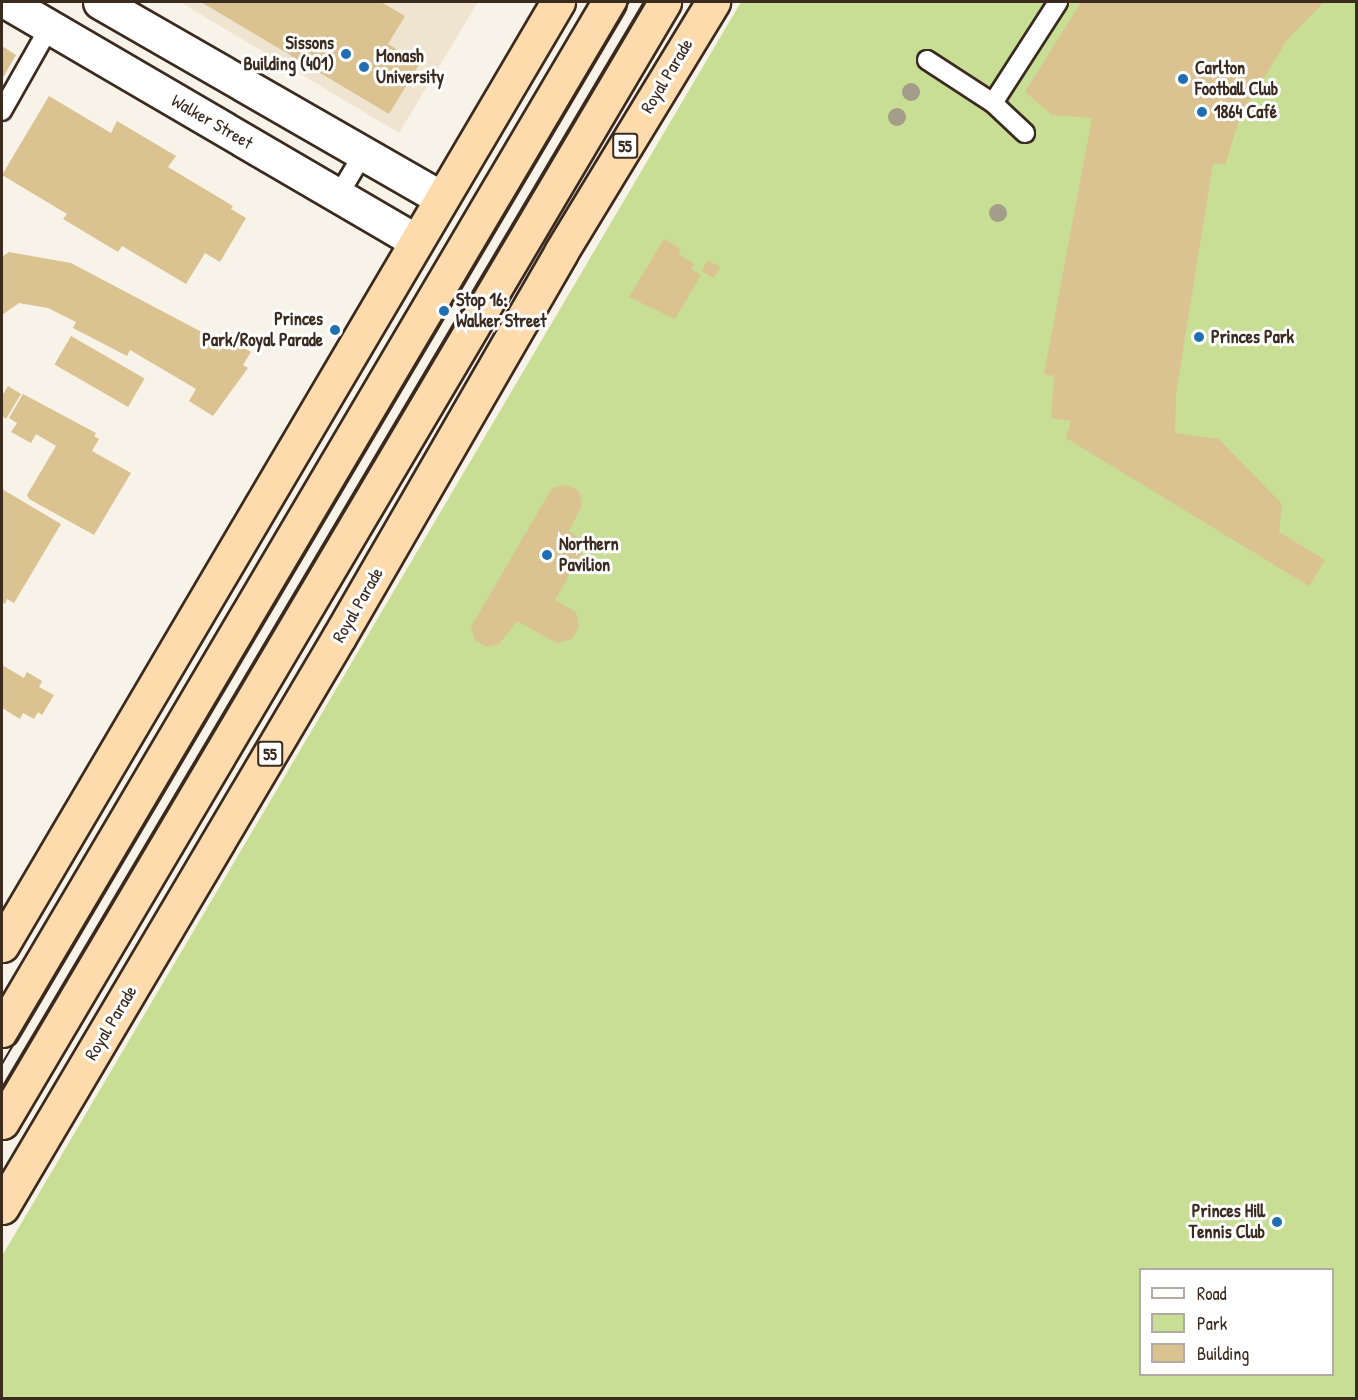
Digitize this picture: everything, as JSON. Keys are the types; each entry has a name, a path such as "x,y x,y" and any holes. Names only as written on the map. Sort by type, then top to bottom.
{"highway":[{"path":"2,945 558,2"},
{"path":"4,1021 609,2"},
{"name":"55","path":"2,1122 664,2"},
{"name":"Royal Parade","path":"2,1207 339,637 536,294 713,2"},
{"path":"441,198 474,227 504,271 536,294"},
{"path":"416,241 455,260 504,271"},
{"path":"302,614 339,637"},
{"path":"50,1040 87,1063"}],"street":[{"name":"Walker Street","path":"7,2 57,14 338,196 416,241"},
{"path":"100,2 441,198"}],"lane":[{"path":"993,103 1058,2"},
{"path":"2,111 57,14"},
{"path":"927,60 993,103 1025,133"},
{"path":"338,196 363,154"}],"shaded area":[{"name":"Monash University","path":"180,2 478,2 399,133"}],"green space":[{"name":"Princes Park","path":"741,2 1356,2 1356,1398 2,1398 2,1256"}],"building":[{"name":"Monash University","path":"201,2 381,2 405,16 388,44 420,63 389,114"},
{"path":"1081,2 1324,2 1287,40 1240,117 1225,165 1213,163 1176,394 1175,433 1219,439 1282,504 1279,532 1325,560 1309,586 1066,438 1071,421 1051,418 1054,376 1044,374 1092,118 1052,115 1025,92"},
{"path":"2,46 16,55 2,79"},
{"path":"49,96 111,133 117,121 176,156 168,167 233,206 231,209 246,218 220,262 205,253 186,284 122,246 118,252 63,219 67,214 2,175"},
{"path":"664,239 681,249 678,254 694,264 691,269 701,275 675,319 629,297"},
{"path":"9,252 71,263 215,339 219,333 251,352 243,365 248,368 213,416 189,401 196,389 130,350 127,356 73,328 76,322 48,308 19,303 2,315 2,257"},
{"path":"708,260 720,267 714,278 702,271"},
{"path":"71,336 145,378 128,407 55,365"},
{"path":"8,386 21,394 6,419 2,416 2,396"},
{"path":"23,394 96,433 94,436 99,439 92,451 131,473 94,535 29,499 27,495 56,446 36,434 31,443 11,432 17,423 9,418"},
{"name":"Northern Pavilion","path":"567,485 579,491 582,505 569,531 587,543 555,600 576,612 579,626 572,639 557,643 517,621 499,644 486,647 475,640 471,627 552,488"},
{"path":"2,489 61,524 14,603 7,599 5,604 2,602"},
{"path":"2,665 24,678 27,672 42,681 39,687 54,695 42,715 38,712 34,719 23,713 20,719 2,708"}],"tram line":[{"path":"2,1064 629,2"},
{"path":"2,1091 646,2"}],"place":[{"name":"Sissons Building (401)","path":"346,54"},
{"name":"Monash University","path":"364,67"},
{"name":"Carlton Football Club","path":"1183,79"},
{"name":"1864 Café","path":"1202,112"},
{"name":"Stop 16: Walker Street","path":"444,311"},
{"name":"Princes Park/Royal Parade","path":"335,330"},
{"name":"Princes Park","path":"1199,337"},
{"name":"Northern Pavilion","path":"547,555"},
{"name":"Princes Hill Tennis Club","path":"1277,1222"}]}
